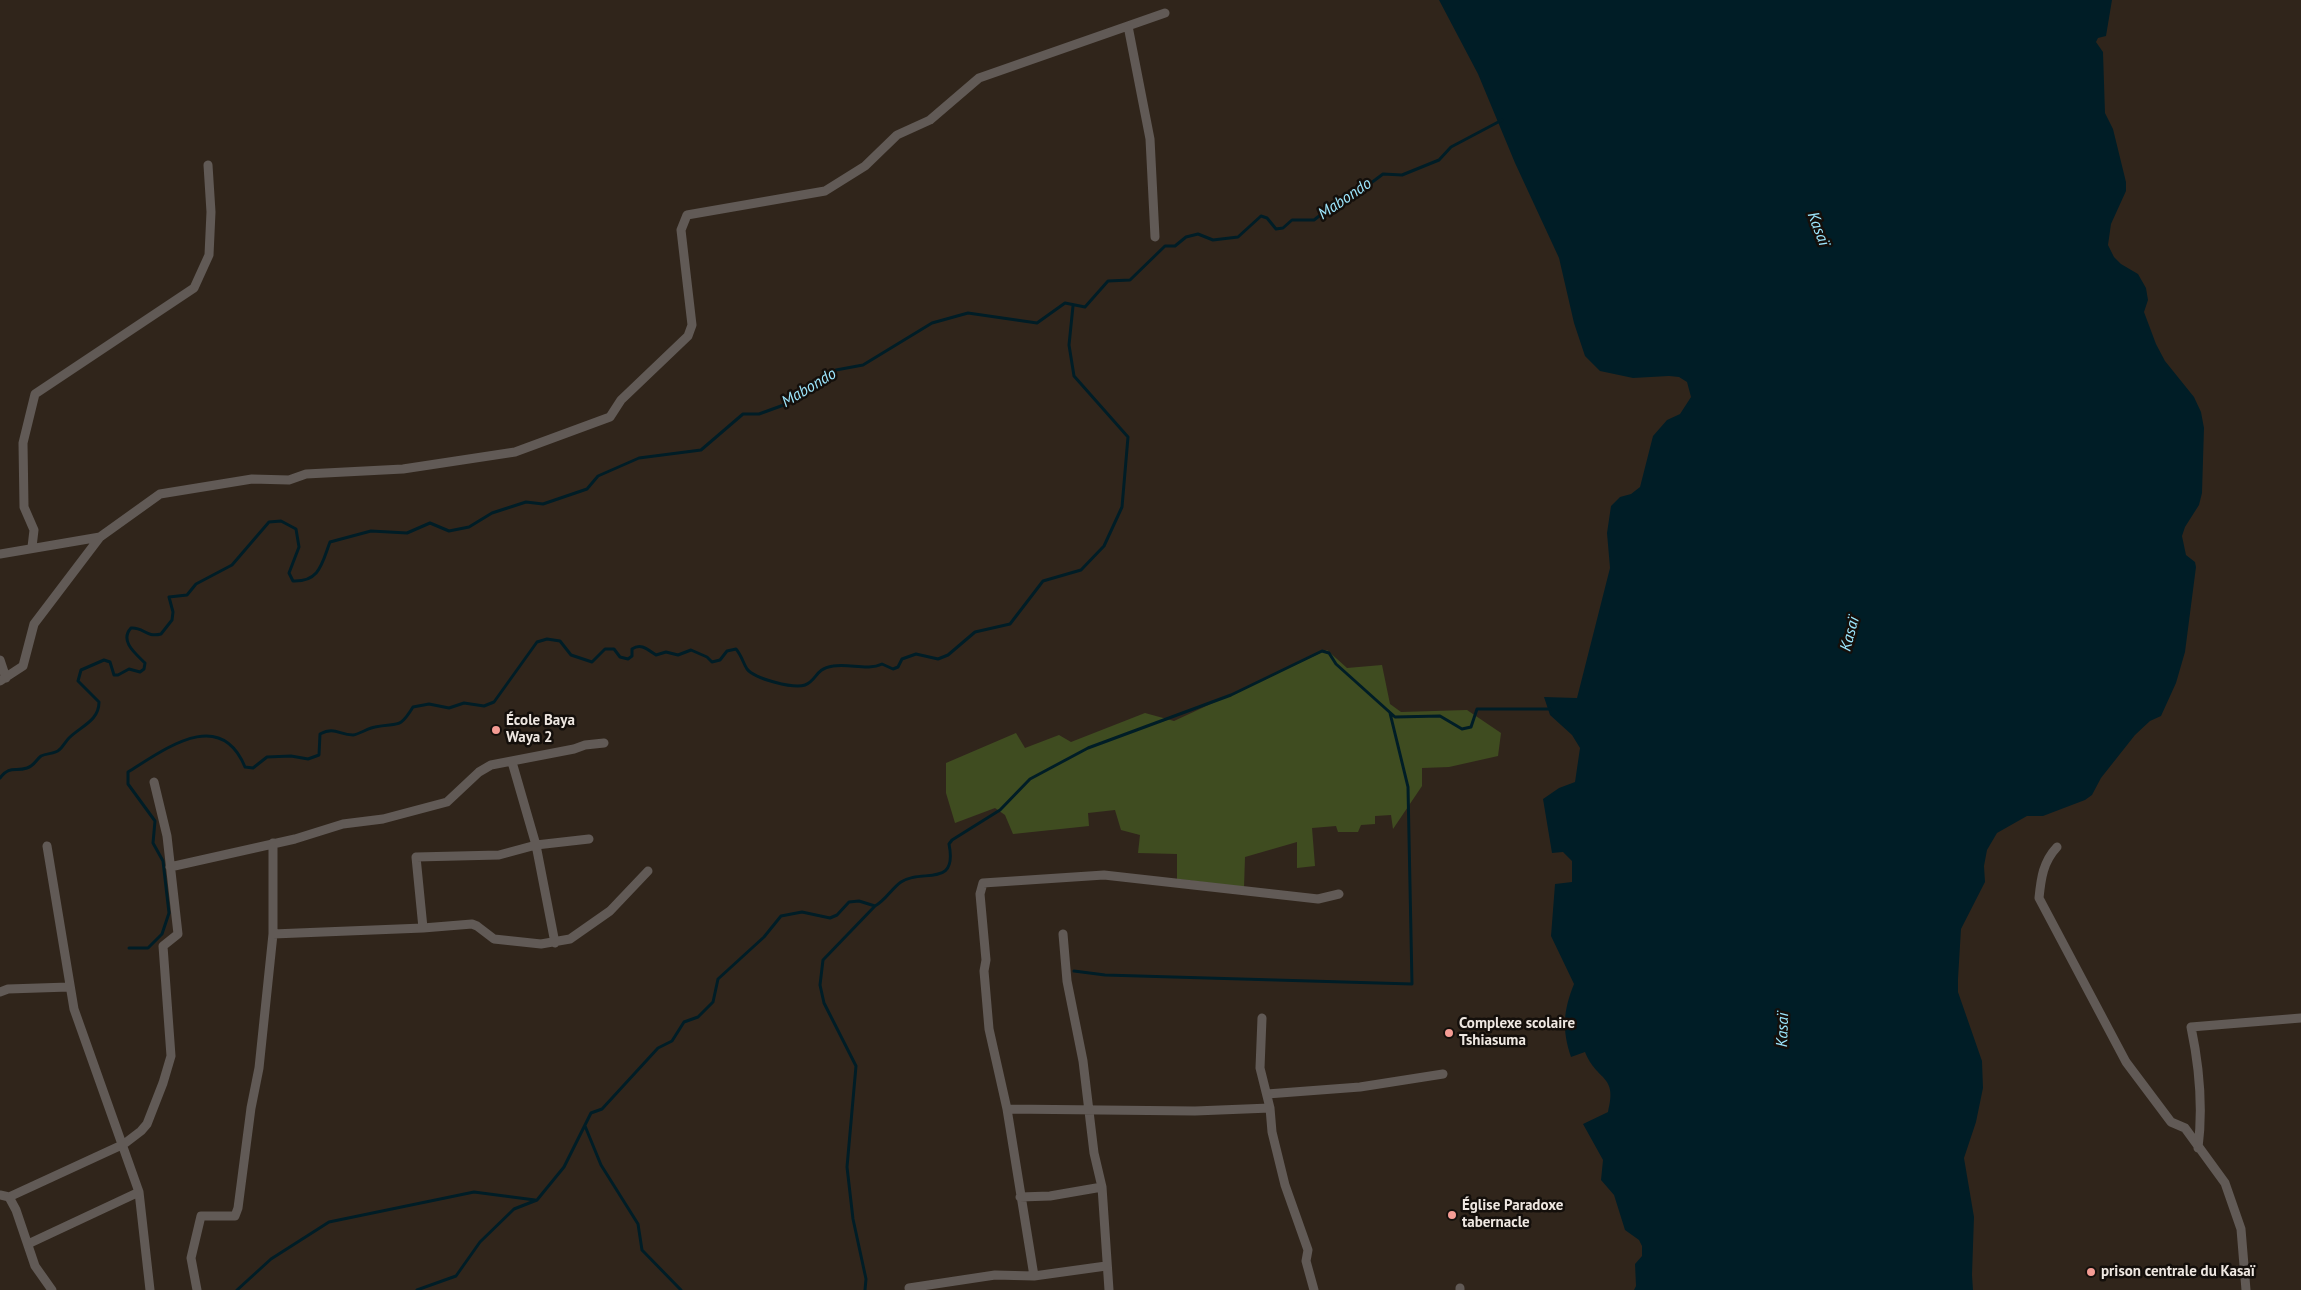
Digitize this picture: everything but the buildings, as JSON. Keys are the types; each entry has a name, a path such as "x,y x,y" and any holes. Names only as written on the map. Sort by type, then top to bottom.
{"street":[{"path":"0,660 3,680 23,666 34,624 100,537 160,494 252,480 288,480 306,474 403,469 515,452 610,417 621,400 688,336 692,325 681,230 687,215 825,192 865,166 897,135 930,120 979,78 1165,13"},
{"path":"1128,26 1150,139 1155,237"},
{"path":"32,548 34,530 24,507 23,443 35,394 194,288 210,255 211,212 208,165"},
{"path":"0,554 100,537"},
{"path":"170,867 295,839 343,824 383,819 447,802 491,764 512,762 574,749 584,745 604,743"},
{"path":"512,762 536,845 555,942"},
{"path":"52,1290 35,1266 16,1210 4,1196 124,1144 141,1131 147,1124 163,1084 171,1056 163,946 178,934 167,836 154,782"},
{"path":"423,928 416,857 499,855 536,845 588,839"},
{"path":"197,1290 191,1258 201,1216 236,1216 238,1208 251,1108 259,1068 273,934 273,843"},
{"path":"47,846 74,1009 124,1144 139,1192 150,1290"},
{"path":"2057,847 2049,856 2042,872 2039,898 2126,1062 2172,1122 2185,1128 2225,1183 2241,1229 2246,1290"},
{"path":"273,934 423,928 472,924 477,926 488,937 494,939 541,944 555,942 570,939 610,911 648,872"},
{"path":"1034,1276 1007,1109 988,1029 984,971 986,960 980,894 983,883 1104,875 1318,899 1339,894"},
{"path":"1063,934 1068,981 1089,1108 1094,1153 1102,1187 1109,1290"},
{"path":"0,992 8,989 69,987"},
{"path":"1262,1018 1260,1068 1270,1108 1272,1132 1285,1185 1308,1250 1306,1261 1314,1290"},
{"path":"2198,1148 2200,1134 2197,1053 2191,1026 2301,1018"},
{"path":"1267,1094 1360,1087 1444,1074"},
{"path":"1007,1109 1195,1110 1270,1108"},
{"path":"1020,1197 1050,1196 1102,1187"},
{"path":"28,1244 139,1192"},
{"path":"909,1288 953,1286 996,1275 1034,1276 1106,1266"}],"green space":[{"path":"1327,650 1347,668 1382,665 1390,704 1401,712 1467,710 1501,733 1498,756 1449,767 1422,768 1422,786 1393,829 1391,815 1375,816 1375,824 1361,825 1358,832 1338,832 1336,826 1312,828 1315,866 1297,868 1297,842 1245,857 1244,887 1177,879 1177,854 1138,853 1140,835 1121,830 1115,810 1088,813 1089,826 1013,834 1005,815 995,808 955,823 946,793 946,763 1016,733 1025,748 1059,735 1071,742 1145,713 1174,721"}],"water":[{"name":"Kasaï","path":"1439,0 2112,0 2106,36 2098,38 2096,42 2103,52 2105,113 2113,129 2126,182 2126,191 2111,224 2108,245 2114,257 2121,264 2138,274 2146,288 2148,300 2144,312 2156,344 2165,361 2194,397 2201,412 2204,428 2202,493 2199,505 2185,527 2182,536 2186,555 2195,562 2196,567 2185,652 2176,683 2161,716 2150,721 2135,735 2101,778 2092,795 2085,800 2043,816 2027,816 1997,833 1987,850 1984,866 1985,882 1961,929 1958,992 1982,1061 1983,1088 1976,1122 1964,1158 1974,1217 1973,1290 1634,1290 1636,1286 1635,1264 1642,1256 1642,1246 1639,1240 1625,1230 1614,1195 1601,1180 1603,1160 1583,1124 1608,1112 1610,1091 1605,1079 1595,1069 1585,1052 1571,1057 1566,1038 1566,1012 1574,984 1551,936 1555,884 1572,882 1572,861 1563,852 1552,853 1543,799 1559,788 1575,782 1580,748 1572,735 1550,715 1544,697 1577,698 1610,568 1607,533 1611,506 1620,497 1631,494 1640,487 1653,436 1667,420 1680,414 1691,397 1687,382 1679,377 1633,378 1600,371 1585,356 1574,323 1559,258 1515,163 1478,74"}],"waterway":[{"name":"Mabondo","path":"0,778 10,770 29,767 41,756 57,751 69,738 93,719 99,702 78,681 81,670 104,660 110,662 114,675 129,669 140,672 144,669 145,663 133,651 128,642 128,633 131,628 139,629 152,635 161,634 172,620 173,612 169,597 187,595 196,584 232,565 269,522 281,521 296,529 299,547 289,573 293,581 309,578 319,570 330,542 371,531 407,533 430,523 449,531 469,527 492,513 526,502 543,504 587,489 598,476 639,458 701,450 743,414 759,414 792,402 836,370 863,365 932,323 968,313 1037,323 1065,303 1085,307 1108,281 1130,280 1165,246 1175,246 1186,237 1198,234 1213,240 1238,237 1261,216 1267,218 1276,229 1283,228 1292,220 1314,220 1336,203 1351,198 1383,174 1402,175 1439,160 1451,147 1502,120"},
{"path":"129,948 148,948 162,934 169,913 163,861 153,843 155,821 128,784 128,772 158,753 191,738 206,736 221,739 234,749 245,767 253,768 267,757 291,756 308,759 319,755 320,734 325,732 333,731 353,735 372,728 397,724 404,719 413,707 429,704 449,708 464,703 484,706 494,702 537,642 547,639 560,641 571,655 592,662 605,649 614,649 620,657 628,659 632,656 632,649 635,647 644,648 656,655 666,652 678,655 691,650 707,657 712,662 720,660 727,651 736,649 751,673 775,682 800,686 809,683 819,672 827,667 845,665 871,667 882,664 893,669 898,667 902,659 916,654 938,659 948,655 975,632 1010,624 1043,581 1081,570 1104,546 1122,507 1128,437 1074,376 1069,345 1073,306"},
{"path":"417,1290 456,1276 480,1242 514,1209 537,1200 564,1167 591,1113 602,1109 658,1048 672,1041 684,1022 698,1017 713,1002 718,979 764,937 781,916 802,912 830,918 837,915 849,902 859,901 875,906 901,882 909,878 936,875 943,872 948,867 950,858 949,844 952,840 1000,810 1030,779 1088,748 1231,695 1322,651 1329,653 1336,664 1395,717 1440,716 1462,729 1471,727 1477,709 1550,709"},
{"path":"1074,971 1105,975 1412,984 1408,787 1390,713"},
{"path":"865,1290 866,1279 853,1219 847,1167 856,1066 824,1003 820,985 823,960 875,906"},
{"path":"585,1126 601,1165 638,1224 642,1250 681,1290"},
{"path":"237,1290 271,1259 329,1222 474,1192 535,1200"}],"place":[{"name":"École Baya Waya 2","path":"496,730"},
{"name":"Complexe scolaire Tshiasuma","path":"1449,1033"},
{"name":"Église Paradoxe tabernacle","path":"1452,1215"},
{"name":"prison centrale du Kasaï","path":"2091,1272"}]}
